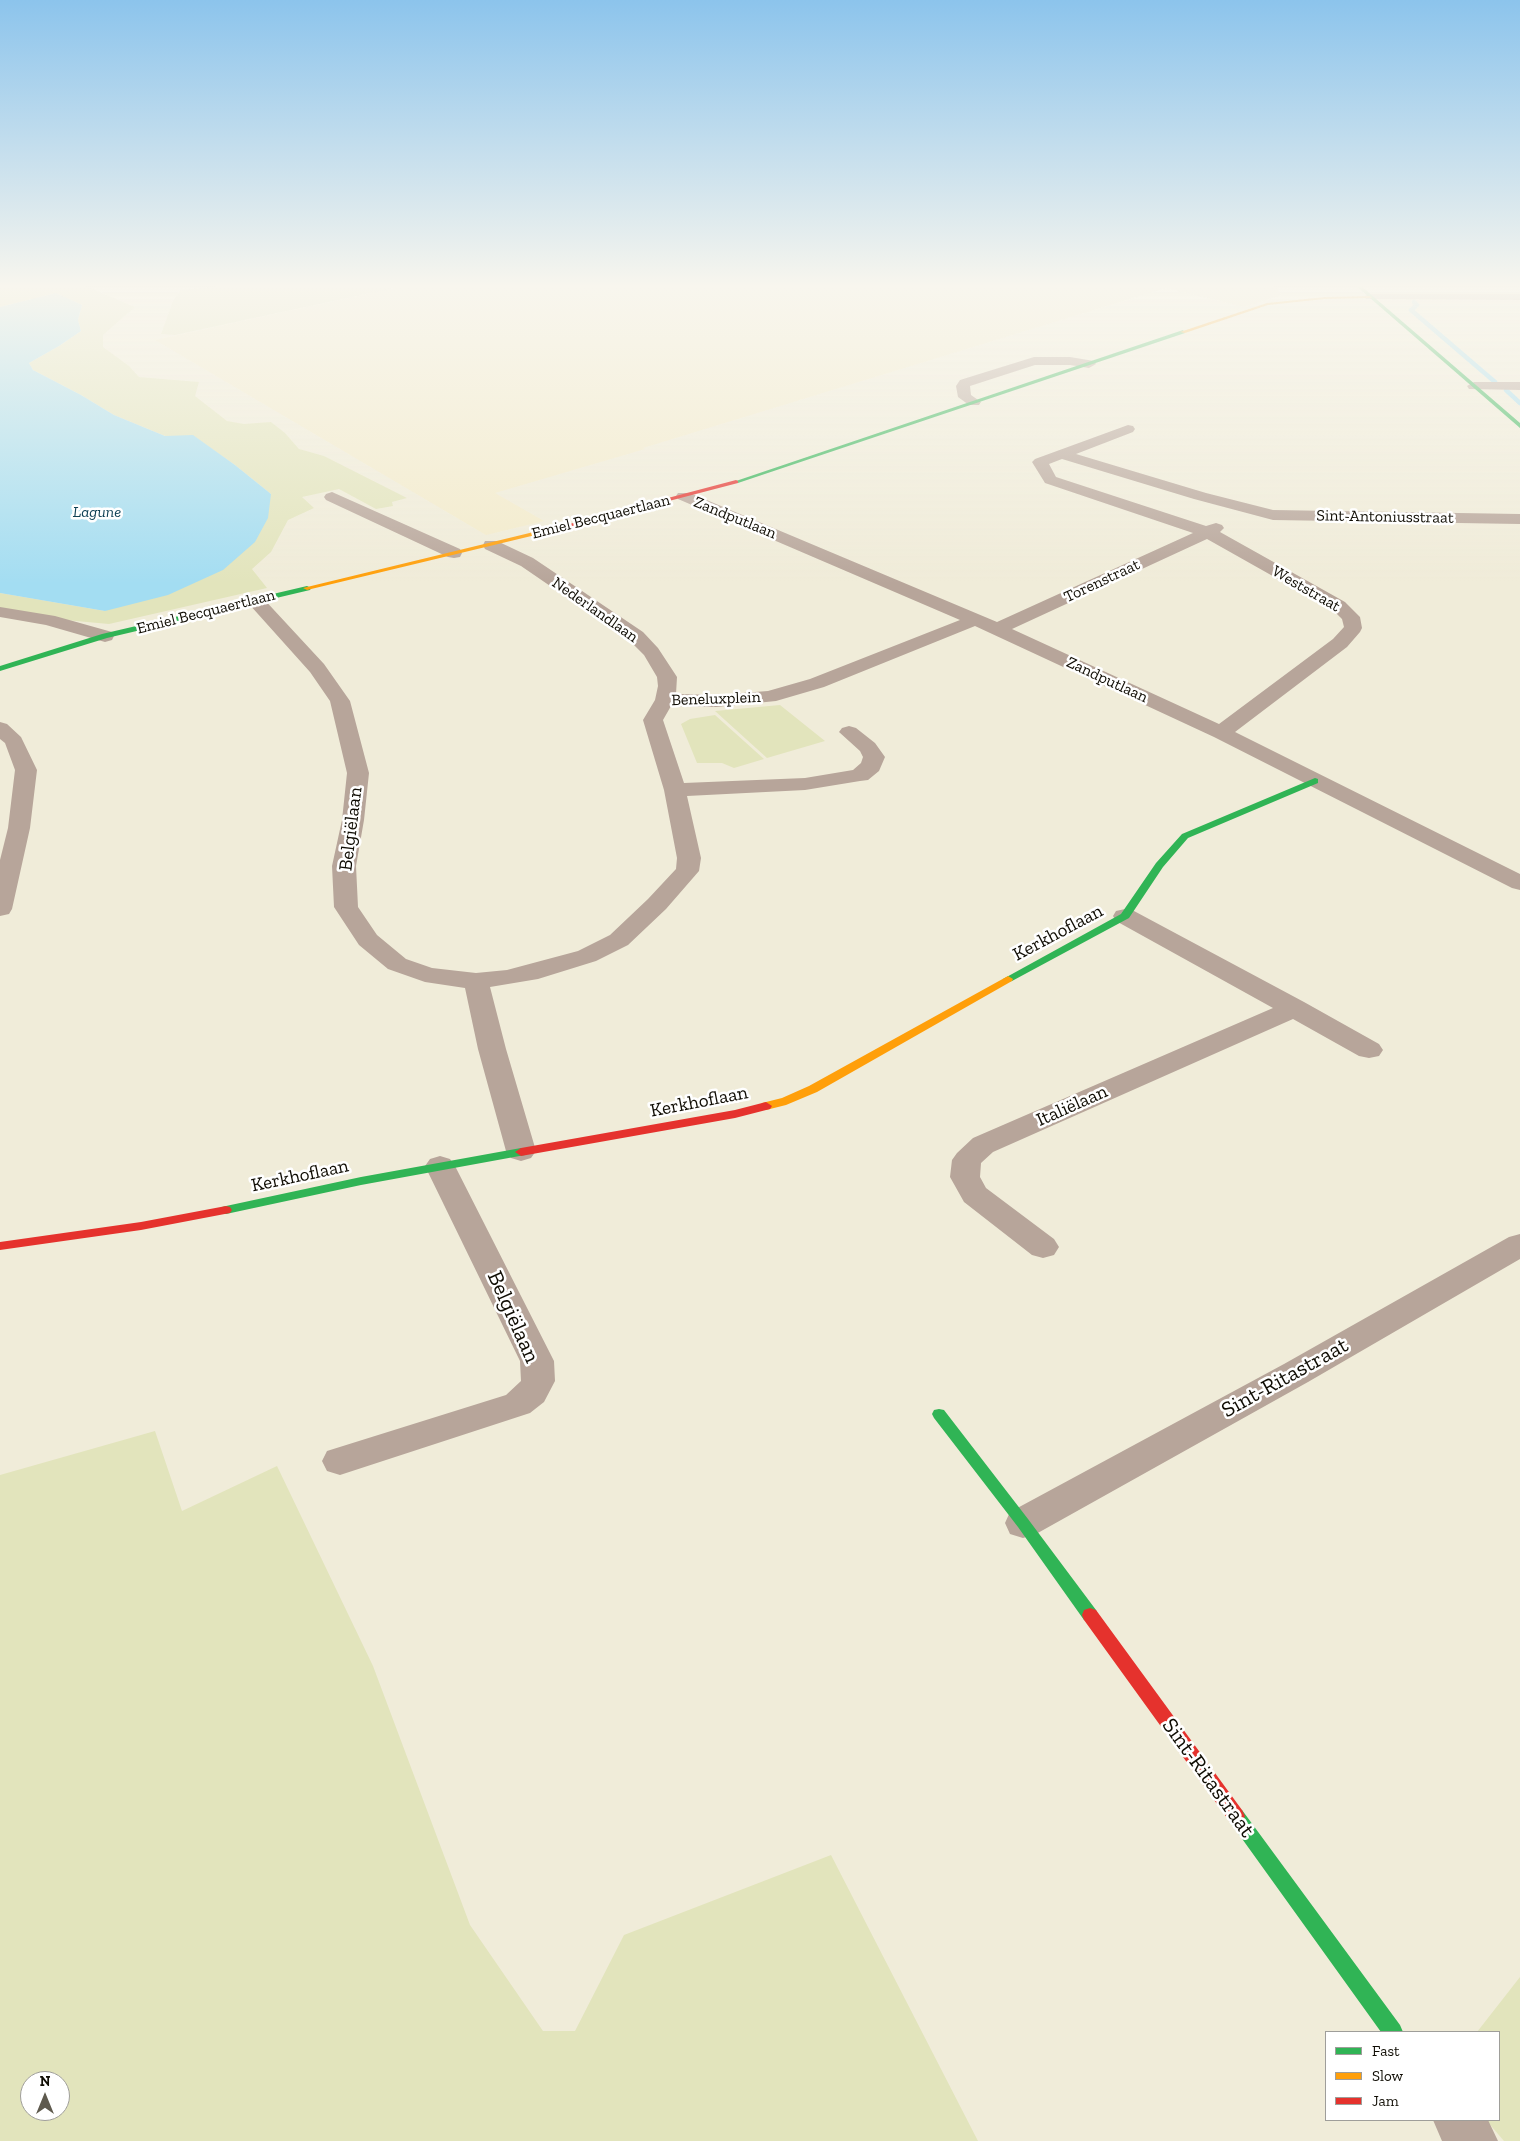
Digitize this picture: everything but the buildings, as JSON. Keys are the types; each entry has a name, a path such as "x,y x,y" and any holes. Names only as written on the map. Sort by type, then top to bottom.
{"street":[{"name":"Emiel Becquaertlaan","path":"964,385 965,397 974,402"},
{"name":"Emiel Becquaertlaan","path":"0,669 105,636 491,545 726,485 1026,385"},
{"path":"1474,386 1520,386"},
{"path":"1474,386 1520,426"},
{"path":"1128,428 1040,462 1050,480 1208,532 1250,510"},
{"name":"Sint-Antoniusstraat","path":"1062,454 1250,510 1273,515 1520,519"},
{"name":"Zandputlaan","path":"684,496 997,629 1221,733 1520,883"},
{"path":"332,497 454,553"},
{"name":"Torenstraat","path":"997,629 1208,532"},
{"name":"Weststraat","path":"1208,532 1339,606 1351,617 1353,628 1340,643 1221,733"},
{"name":"Nederlandlaan","path":"491,545 527,562 636,636 651,652 667,677 668,686 664,700"},
{"name":"Belgiëlaan","path":"255,600 317,668 340,701 358,773 353,820 344,866 346,908 368,940 397,964 425,974 448,979 476,981 506,978 538,971 587,956 619,940 657,904 686,870 689,858 683,822 674,790"},
{"name":"Emiel Becquaertlaan","path":"0,612 49,620 105,636"},
{"name":"Beneluxplein","path":"674,790 653,720 664,700 716,701 769,697 817,683 975,620"},
{"path":"0,728 14,741 26,770 19,828 0,909"},
{"path":"674,790 804,784 860,774 871,766 874,757 868,747 848,732"},
{"name":"Kerkhoflaan","path":"0,1246 194,1216 440,1166 735,1114 786,1100 813,1089 1125,916 1159,865 1185,836 1315,781"},
{"path":"1125,916 1370,1050"},
{"path":"476,981 492,1049 521,1151"},
{"name":"Italiëlaan","path":"1043,1247 975,1195 965,1177 967,1160 983,1145 1295,1008"},
{"name":"Belgiëlaan","path":"340,1461 518,1404 532,1393 538,1381 536,1361 440,1166"},
{"name":"Sint-Ritastraat","path":"1023,1523 1304,1368 1520,1245"},
{"name":"Sint-Ritastraat","path":"939,1414 1023,1523 1392,2031"},
{"path":"1458,2121 1473,2141"}],"shaded area":[{"path":"231,385 849,385 643,448 645,449 495,493 544,521 486,535"}],"green space":[{"path":"62,385 198,385 195,396 227,421 244,424 271,422 285,433 299,449 324,456 407,498 392,502 393,506 376,509 339,489 302,497 314,508 288,520 271,552 252,569 267,588 109,624 65,620 0,610 0,593 105,611 271,494 235,465 193,436 165,436 114,415"},
{"path":"780,705 825,741 767,758 715,711"},
{"path":"715,715 764,759 734,768 722,763 697,763 681,724 690,719"},
{"path":"155,1431 182,1511 277,1466 373,1666 470,1925 543,2031 575,2031 624,1935 831,1855 978,2141 0,2141 0,1475"},
{"path":"1520,1977 1520,2141 1504,2141 1487,2121 1500,2121 1500,2031 1478,2031"}],"water":[{"name":"Lagune","path":"0,385 62,385 114,415 165,436 193,435 271,494 268,518 255,542 223,570 168,595 105,611 0,593"}],"waterway":[{"path":"1506,390 1520,403"}],"traffic: fast":[{"path":"736,482 1025,385"},
{"path":"1473,385 1520,426"},
{"path":"0,669 105,636 307,588"},
{"path":"1008,979 1125,916 1159,865 1185,836 1315,781"},
{"path":"226,1210 361,1181 521,1152"},
{"path":"939,1414 1023,1523 1090,1615"},
{"path":"1236,1816 1392,2031"}],"traffic: slow":[{"path":"307,588 546,531"},
{"path":"766,1106 786,1101 813,1089 1008,979"}],"traffic: jam":[{"path":"546,531 736,482"},
{"path":"521,1152 735,1114 766,1106"},
{"path":"0,1246 141,1226 226,1210"},
{"path":"1090,1615 1236,1816"}]}
